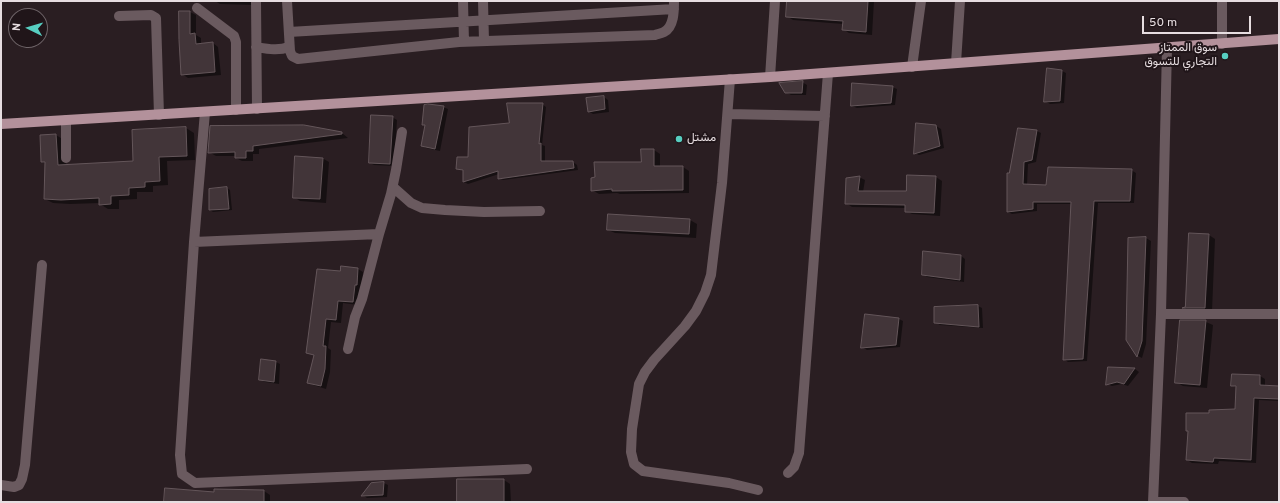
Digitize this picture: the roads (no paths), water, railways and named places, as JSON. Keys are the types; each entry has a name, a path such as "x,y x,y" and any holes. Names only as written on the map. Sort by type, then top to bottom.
{"main road":[{"path":"1,124 730,80 1279,39"}],"street":[{"path":"256,1 257,109"},
{"path":"286,1 289,47 292,56 298,59 464,42 655,35 666,32 670,26 674,5 463,22 289,32"},
{"path":"463,1 464,42"},
{"path":"483,1 484,41"},
{"path":"770,77 775,1"},
{"path":"912,67 921,1"},
{"path":"956,64 960,1"},
{"path":"1222,1 1222,44"},
{"path":"197,8 234,36 236,42 236,110"},
{"path":"119,16 151,15 156,18 159,115"},
{"path":"256,47 272,49 283,49 289,47"},
{"path":"1167,47 1161,314 1154,502 1184,502"},
{"path":"788,473 794,467 799,453 828,73"},
{"path":"730,80 728,114 711,275 696,311 681,331 654,360 645,372 639,384 632,429 632,452 634,464 643,471 758,490"},
{"path":"205,112 194,242 180,455 182,474 195,483 527,469"},
{"path":"728,114 825,116"},
{"path":"66,120 66,158"},
{"path":"348,349 354,316 362,299 393,187 402,132"},
{"path":"393,187 411,203 422,208 484,212 540,211"},
{"path":"194,242 379,234"},
{"path":"1,486 19,485 25,465 42,265"},
{"path":"1161,314 1279,314"}],"place":[{"name":"سوق الممتاز التجاري للتسوق","path":"1225,56"},
{"name":"مشتل","path":"679,139"}]}
